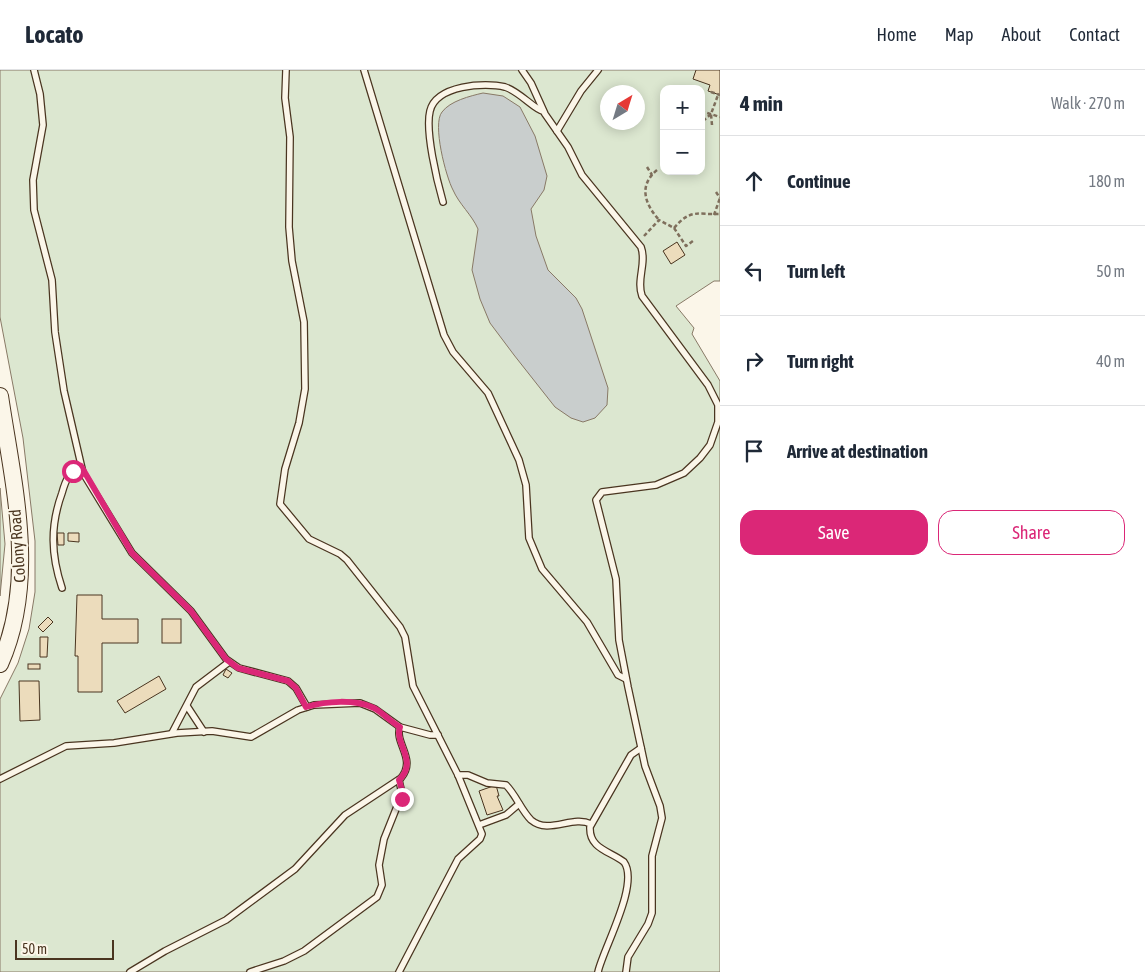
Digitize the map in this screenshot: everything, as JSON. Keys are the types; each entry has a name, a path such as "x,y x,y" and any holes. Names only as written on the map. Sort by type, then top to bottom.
{"street":[{"name":"Colony Road","path":"0,396 21,562 17,612 0,664"}],"lane":[{"path":"34,70 40,94 43,125 33,180 34,210 52,280 56,346 81,466 132,553 191,611 228,662 238,668 288,681 296,688 306,707"},
{"path":"286,70 285,98 290,138 288,227 292,261 304,322 305,389 299,423 285,469 280,504 309,539 347,560 400,627 406,641 411,680 458,775 479,825 481,837 458,859 399,972"},
{"path":"364,70 444,335 453,352 488,393 521,465 527,491 527,526 532,548 547,578 587,622 618,675 626,679"},
{"path":"522,70 531,83 543,111 568,147 586,181 638,243 643,253 640,288 642,296 708,385 716,400 719,415 710,445 700,458 684,472 656,485 605,492 597,498 596,506 616,579 619,640 626,679 641,748 649,778 660,806 662,818 653,850 652,913 648,924 628,957 626,972"},
{"path":"557,130 581,91 598,70"},
{"path":"443,202 434,161 429,121 430,110 435,102 459,88 494,85 515,91 543,111"},
{"path":"62,588 54,556 52,530 66,480 73,471 81,466"},
{"path":"172,733 200,684 228,662"},
{"path":"0,779 66,746 114,743 172,733 204,732 254,736 306,707 338,703 360,703 375,709 400,727 430,735 438,735"},
{"path":"187,706 204,732"},
{"path":"130,972 165,951 226,920 295,869 345,815 399,780 405,773 407,766 406,755 398,732 400,727"},
{"path":"598,972 616,928 628,871 621,860 604,851 593,842 590,830 631,755 641,748"},
{"path":"458,775 465,774 487,783 506,785 528,816 539,824 553,825 582,821 592,824"},
{"path":"250,972 284,961 304,951 376,897 382,885 379,865 384,838 402,794 399,780"},
{"path":"479,825 506,814 520,804"}],"path":[{"path":"705,119 711,114 719,95 711,92"},
{"path":"705,112 720,118"},
{"path":"711,114 712,125"},
{"path":"647,168 652,175"},
{"path":"657,170 652,175 645,194 646,202 659,220 674,228 686,246 693,241"},
{"path":"714,214 720,198 716,192"},
{"path":"674,228 680,220 692,213 720,214"},
{"path":"638,243 659,220"}],"green space":[{"path":"0,70 720,70 720,281 714,281 676,306 694,328 692,334 720,381 720,972 0,972 0,699 18,663 29,629 35,592 35,541 23,438 0,317"},
{"path":"0,488 5,544 0,596"}],"shaded area":[{"path":"483,93 503,96 520,107 535,136 547,176 544,190 531,209 536,236 548,270 576,298 582,309 608,388 607,405 595,418 583,422 571,418 555,407 490,323 480,299 472,270 478,229 450,183 441,151 439,118 442,112 450,105"}],"building":[{"path":"696,70 720,70 720,95 708,91 710,85 693,79"},
{"path":"677,242 685,255 671,264 663,251"},
{"path":"57,533 64,533 64,545 58,545"},
{"path":"68,533 79,533 79,542 68,541"},
{"path":"77,595 102,595 102,619 138,619 138,643 102,643 102,692 78,692 78,656 75,656"},
{"path":"48,617 53,622 43,632 38,627"},
{"path":"162,619 181,619 181,643 162,643"},
{"path":"40,637 48,637 47,657 40,657"},
{"path":"28,664 40,664 40,669 28,669"},
{"path":"226,669 232,673 228,678 223,675"},
{"path":"159,676 166,689 125,713 117,701"},
{"path":"19,681 39,681 40,720 20,721"},
{"path":"496,785 499,796 497,796 503,810 487,815 479,791"}],"route":[{"path":"73,471 81,466 83,473 132,553 157,580 191,611 228,662 238,668 288,681 296,688 306,707 338,703 360,703 370,706 400,727 398,732 406,755 407,766 405,773 399,780 402,799"}]}
